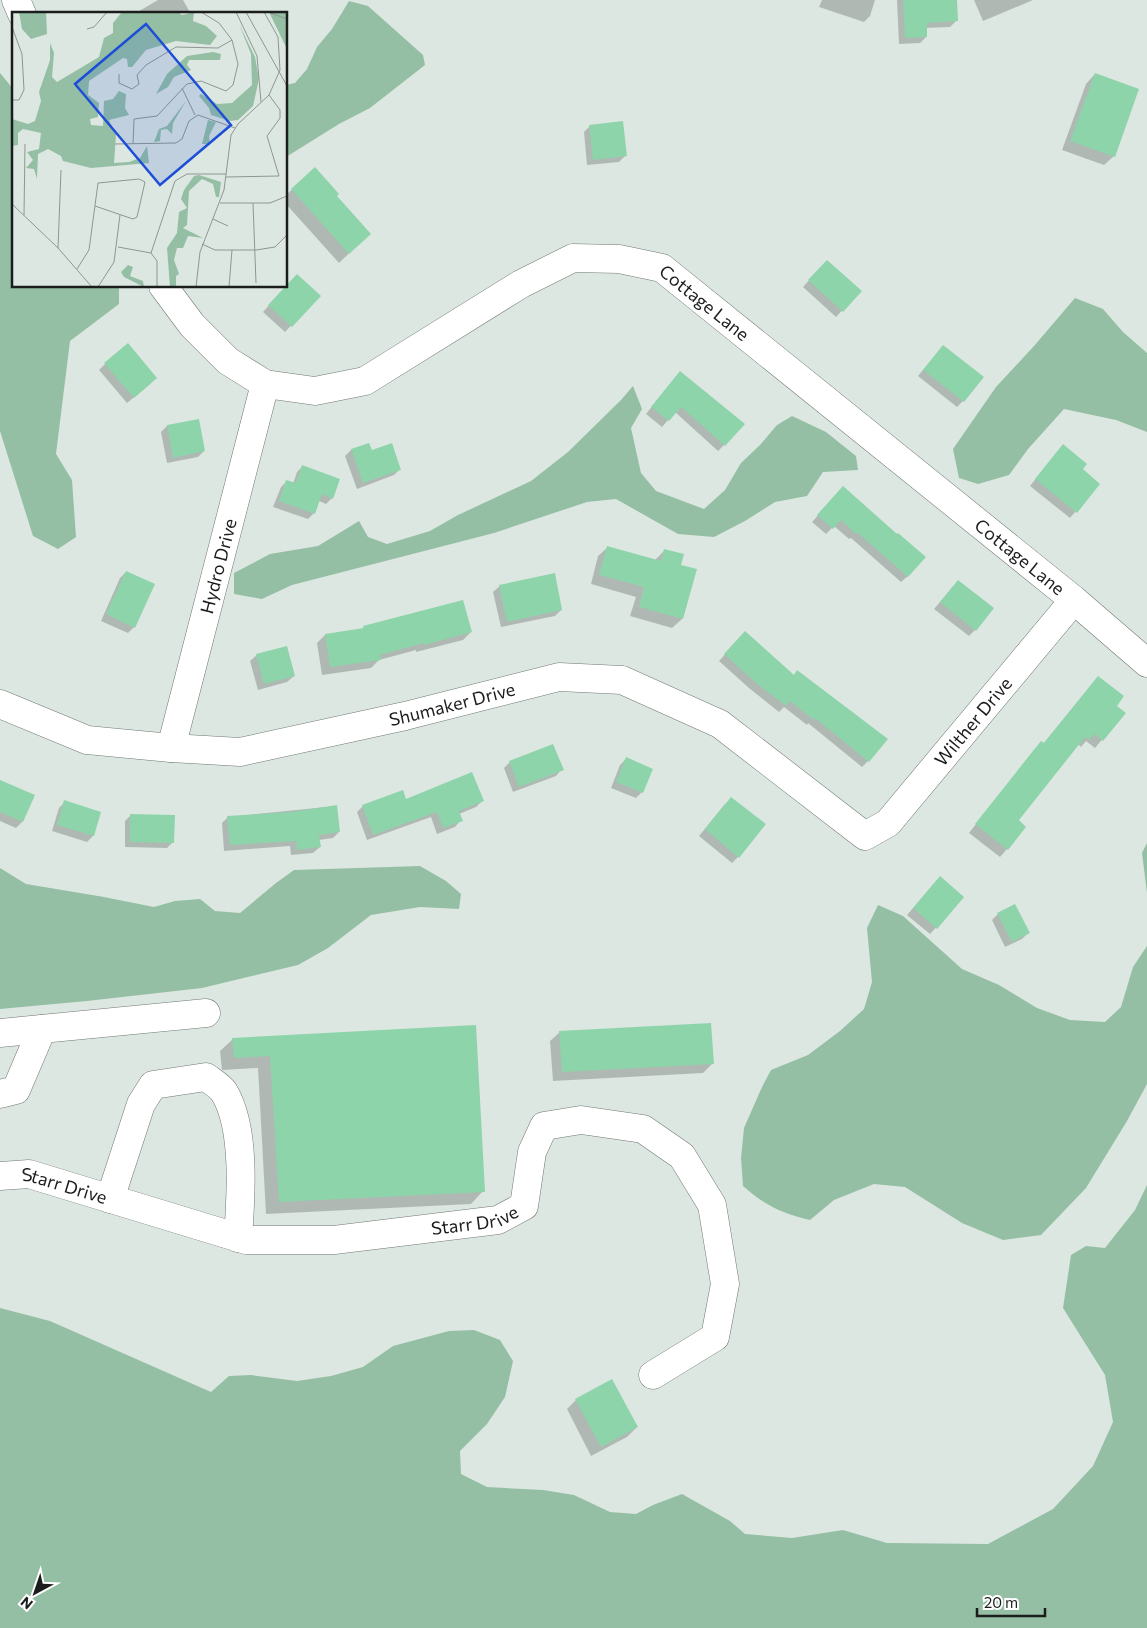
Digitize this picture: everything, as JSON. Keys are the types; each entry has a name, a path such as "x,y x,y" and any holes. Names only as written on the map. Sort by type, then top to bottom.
{"street":[{"path":"16,0 21,12"},
{"name":"Cottage Lane","path":"164,288 192,325 228,362 265,384 315,391 365,381 521,284 573,258 619,259 662,268 1074,600 1147,663"},
{"name":"Hydro Drive","path":"171,748 265,384"},
{"name":"Wilther Drive","path":"865,836 888,823 1074,600"},
{"name":"Shumaker Drive","path":"0,704 87,740 240,752 404,716 559,676 622,680 720,724 865,836"},
{"path":"0,1033 206,1013"},
{"path":"0,1094 16,1090 42,1029"},
{"path":"110,1199 141,1104 153,1085 206,1076 223,1090 235,1118 242,1183 238,1238"},
{"name":"Starr Drive","path":"0,1176 29,1174 246,1240 334,1240 498,1220 524,1206 532,1152 544,1126 581,1120 643,1129 682,1156 712,1205 725,1284 715,1336 653,1375"}],"green space":[{"path":"349,1 368,6 423,55 425,65 370,108 339,124 288,156 288,85 295,83 307,69 317,47 332,29"},
{"path":"0,73 12,88 12,288 119,288 119,304 70,341 56,454 72,480 76,537 58,549 33,536 0,431"},
{"path":"1075,298 1103,309 1123,332 1147,353 1147,432 1116,420 1064,409 1028,449 1009,475 978,484 959,478 953,449 996,387"},
{"path":"633,386 642,409 631,428 641,473 656,491 704,509 725,490 741,463 777,425 792,416 826,432 856,456 858,470 823,472 807,496 775,502 745,521 714,537 678,534 616,499 587,502 494,533 292,585 262,599 234,594 234,573 270,554 318,546 359,521 368,537 387,544 430,531 458,515 531,481 568,452"},
{"path":"1147,843 1147,893 1142,853"},
{"path":"420,866 446,881 461,894 459,909 420,907 371,915 328,948 298,965 202,988 0,1009 0,868 26,884 154,907 175,901 200,899 215,911 240,913 294,870"},
{"path":"878,905 903,916 962,969 999,985 1037,1008 1070,1020 1105,1022 1121,1007 1133,967 1147,946 1147,1084 1086,1188 1041,1235 1003,1240 962,1223 905,1187 874,1184 834,1200 810,1220 774,1208 743,1186 741,1158 744,1128 771,1070 808,1055 840,1031 864,1009 872,982 867,928"},
{"path":"1147,1185 1147,1628 0,1628 0,1308 50,1321 211,1392 229,1376 251,1375 297,1381 331,1376 363,1367 393,1346 449,1331 474,1330 500,1340 513,1361 505,1397 487,1424 460,1451 461,1474 487,1487 543,1490 574,1495 610,1512 636,1514 682,1494 730,1521 745,1534 792,1538 843,1530 887,1543 988,1544 1053,1509 1093,1466 1113,1422 1105,1375 1063,1308 1071,1255 1086,1246 1105,1248 1135,1210"}],"building":[{"path":"903,0 957,0 958,21 927,23 927,37 905,38"},
{"path":"1095,73 1139,89 1115,157 1070,141"},
{"path":"623,121 627,156 593,160 589,125"},
{"path":"315,167 339,194 337,196 371,234 349,254 291,189"},
{"path":"827,260 862,291 843,312 808,280"},
{"path":"297,274 321,296 292,327 268,305 284,288 288,288 288,284"},
{"path":"128,343 157,378 134,398 104,363"},
{"path":"943,345 984,377 964,402 923,370"},
{"path":"680,371 745,424 725,446 681,407 669,421 651,407"},
{"path":"199,419 205,451 173,458 167,425"},
{"path":"369,443 372,450 392,443 401,470 363,483 351,449"},
{"path":"1063,444 1087,464 1083,469 1100,484 1077,513 1035,479"},
{"path":"302,465 340,479 333,499 322,494 315,514 279,501 286,480 296,483"},
{"path":"843,486 926,557 908,577 841,520 833,529 817,515"},
{"path":"607,546 661,561 664,549 684,554 681,565 697,569 683,619 639,607 644,587 599,575"},
{"path":"126,571 155,584 135,628 106,614"},
{"path":"555,573 562,610 507,622 499,585"},
{"path":"958,580 994,608 976,631 940,602"},
{"path":"463,600 472,632 380,655 381,660 330,667 325,634 364,628 363,626"},
{"path":"745,631 794,675 797,670 888,739 869,762 815,718 814,720 790,701 786,706 755,682 724,654"},
{"path":"287,646 295,676 264,684 256,654"},
{"path":"1098,676 1124,696 1117,706 1126,713 1103,741 1094,734 1089,740 1085,737 1019,820 1026,827 1008,850 975,824 1041,741 1044,743"},
{"path":"553,744 564,770 519,787 509,761"},
{"path":"626,757 653,769 643,793 616,782"},
{"path":"472,772 484,801 459,811 463,821 443,828 437,812 373,835 362,805 403,790 406,799"},
{"path":"0,780 35,795 23,822 0,812"},
{"path":"731,797 766,824 739,858 705,829"},
{"path":"64,800 101,812 94,836 57,825"},
{"path":"337,805 340,832 319,835 321,847 297,850 296,841 230,845 227,816 292,812"},
{"path":"130,814 175,815 174,843 130,842"},
{"path":"940,876 964,897 937,929 913,908"},
{"path":"1015,904 1030,933 1012,942 997,913"},
{"path":"711,1023 714,1064 562,1072 559,1031"},
{"path":"476,1025 485,1192 279,1202 270,1056 234,1058 232,1038"},
{"path":"612,1379 638,1427 601,1447 575,1399"}]}
